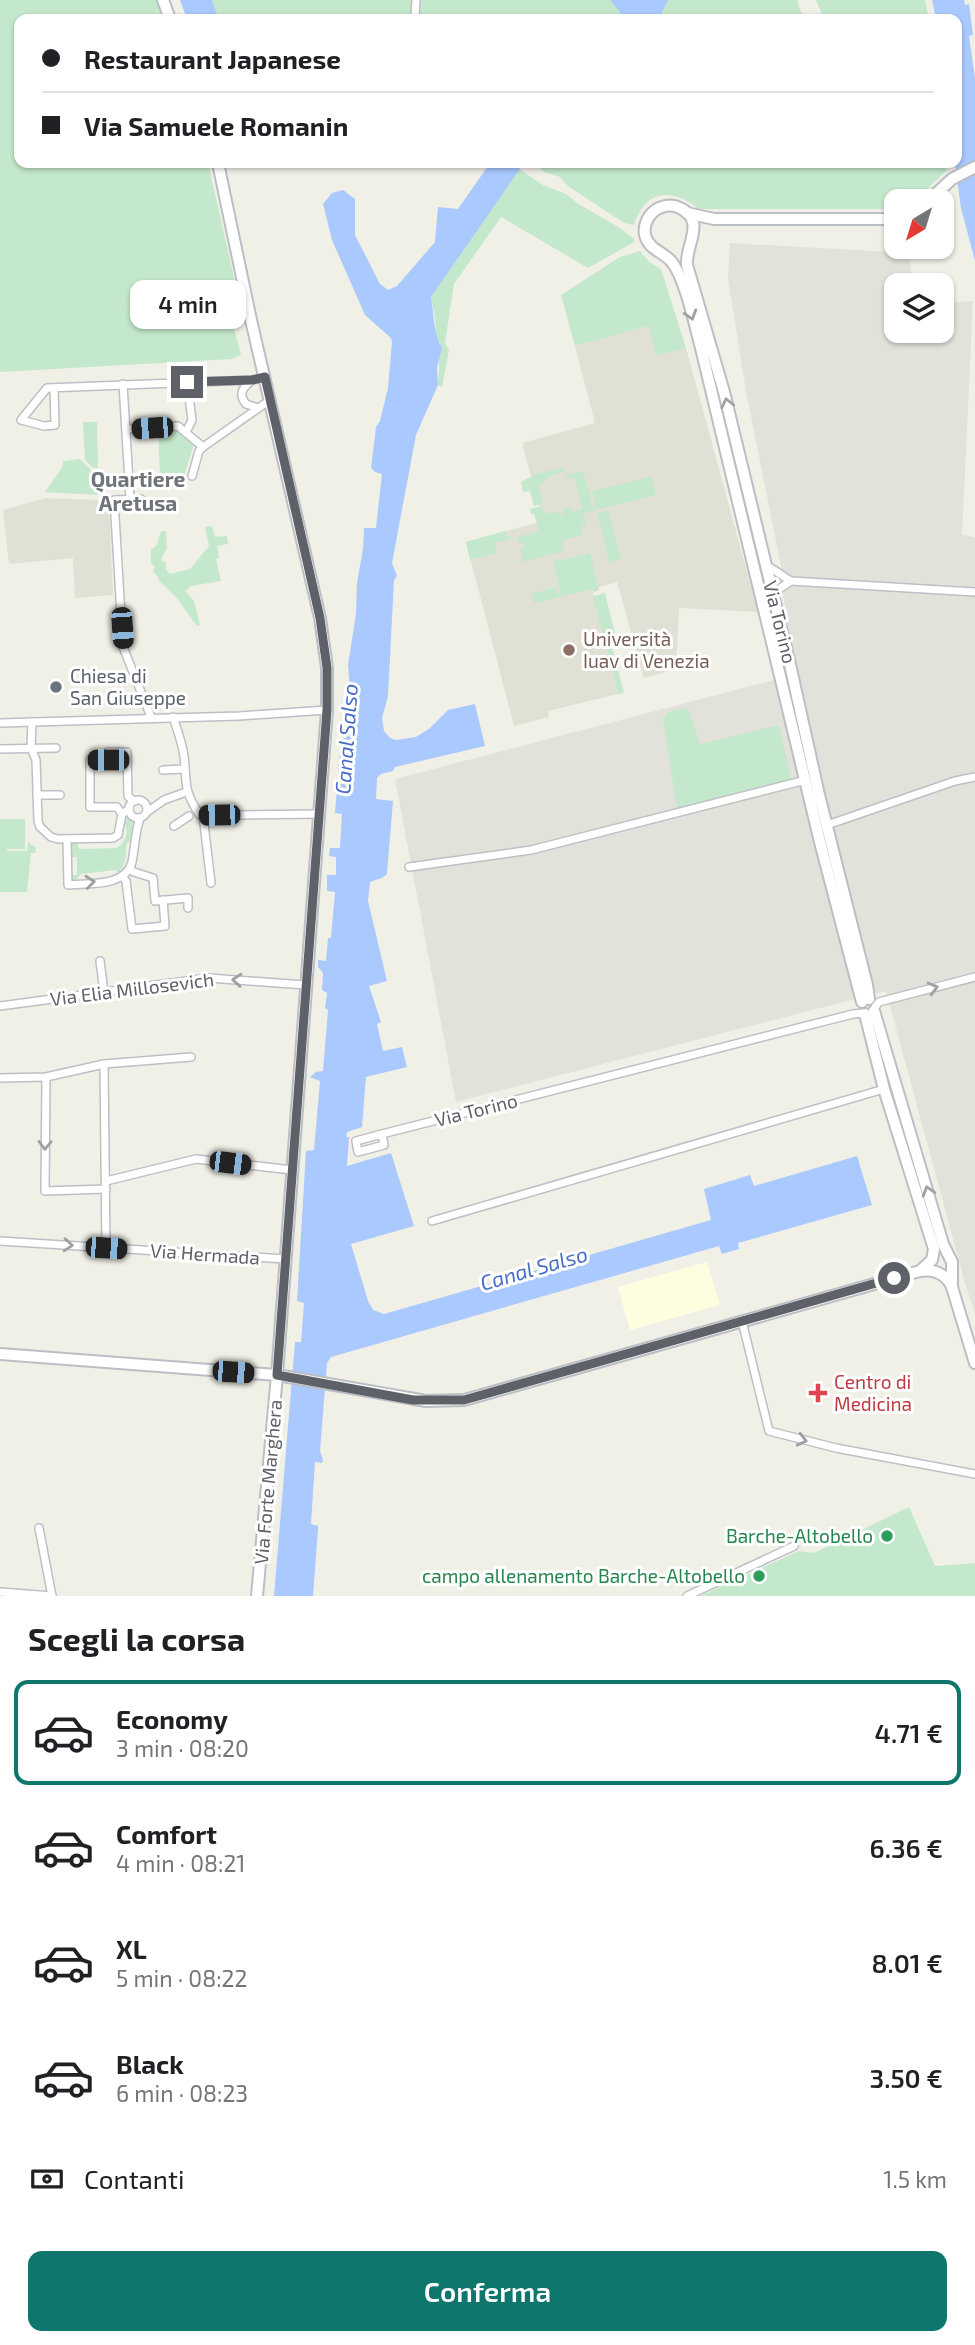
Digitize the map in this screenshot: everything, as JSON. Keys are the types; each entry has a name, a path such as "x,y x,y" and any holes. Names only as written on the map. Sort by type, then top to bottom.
{"street":[{"path":"941,189 952,179 975,167"},
{"name":"Via Forte Marghera","path":"219,168 320,618 327,668 327,710 285,1259 282,1376 257,1596"},
{"name":"Via Torino","path":"687,213 676,206 656,210 649,216 645,227 646,236 654,249 670,261 679,276 713,392 806,780 884,1088 934,1250 932,1267 943,1272 952,1287 975,1363"},
{"path":"687,213 715,219 884,219"},
{"path":"687,213 692,220 694,235"},
{"path":"694,235 701,227 715,219"},
{"name":"Via Torino","path":"694,235 686,258 689,274 715,357 867,985 865,1009"},
{"path":"663,254 676,255 689,247"},
{"path":"54,388 55,425 44,426 21,420 47,388 252,380 265,377"},
{"path":"252,380 243,389 242,397 246,404 258,408"},
{"path":"123,384 130,498"},
{"path":"186,432 192,420 189,397"},
{"path":"192,476 199,451 203,447 270,400"},
{"path":"126,429 178,426 203,447"},
{"path":"141,499 114,500 123,648 151,717"},
{"path":"765,565 774,568 782,577 791,581 975,592"},
{"path":"773,593 791,581"},
{"path":"0,723 239,716 327,710"},
{"path":"173,716 184,754 186,792 200,816 319,814"},
{"path":"32,722 38,821 40,827 51,837 116,837 132,806"},
{"path":"0,749 56,748"},
{"path":"67,839 68,885 123,877 130,869 143,815 146,804 132,806 117,807 90,807 88,760 108,760 108,752 129,752 128,796 132,806 134,816 143,815 164,800"},
{"path":"163,770 185,769"},
{"path":"827,825 955,781 975,777"},
{"path":"409,867 531,850 806,780"},
{"path":"132,806 164,800 186,792"},
{"path":"37,795 60,795"},
{"path":"203,815 211,883"},
{"path":"174,826 189,816"},
{"path":"123,877 126,881 132,929 164,923 153,878 130,869"},
{"path":"159,900 188,898 188,908"},
{"path":"100,961 104,992"},
{"path":"865,1009 879,1002 975,977"},
{"name":"Via Elia Millosevich","path":"0,1006 209,978 305,985"},
{"name":"Via Torino","path":"382,1134 865,1009 877,1016 943,1244 952,1262 943,1272"},
{"path":"0,1079 46,1077 104,1064 191,1057"},
{"path":"104,1064 106,1248"},
{"path":"46,1077 45,1191 106,1185 196,1158 292,1170"},
{"path":"432,1221 884,1088"},
{"name":"Via Hermada","path":"0,1241 285,1259"},
{"path":"920,1271 939,1254 948,1256"},
{"path":"0,1354 282,1376 413,1400 464,1400 920,1271 943,1272"},
{"path":"742,1321 769,1432 836,1448 975,1474"},
{"path":"0,1592 52,1596 39,1528"},
{"path":"687,1596 794,1546"}],"shaded area":[{"path":"0,0 157,0 162,14 14,14 14,168 209,168 241,308 229,309 241,355 232,359 0,372"},
{"path":"212,0 610,0 621,14 217,14"},
{"path":"668,0 797,0 803,14 661,14"},
{"path":"816,0 925,0 928,14 822,14"},
{"path":"540,168 947,170 927,189 884,189 884,209 699,209 679,197 669,195 652,199 645,205 634,225 624,223 568,186 560,177"},
{"path":"519,169 543,185 566,194 620,228 634,239 634,242 588,268 501,217 454,284 445,343 449,350 442,387 438,385 440,344 436,340 431,297"},
{"path":"730,243 884,252 884,259 910,259 912,273 884,273 884,343 954,343 954,302 973,301 962,535 975,537 975,1314 886,991 456,1102 395,779 797,674 783,595 782,571 746,391 728,279"},
{"path":"640,251 649,262 661,269 686,348 656,356 648,326 575,346 561,295 620,257"},
{"path":"648,326 656,355 686,348 758,612 679,608 676,669 644,678 617,582 592,589 618,694 548,711 549,717 514,726 466,542 543,521 522,443 595,423 575,346"},
{"path":"83,422 97,422 98,468 93,468 85,460"},
{"path":"176,427 195,441 184,476 160,476 158,429"},
{"path":"80,459 92,471 98,471 98,495 45,492 63,466 63,461"},
{"path":"563,467 564,471 539,485 543,504 534,506 530,491 523,492 521,482 534,475"},
{"path":"583,471 594,511 583,514 586,525 581,526 583,535 562,541 564,551 523,562 520,549 525,548 523,542 518,543 517,537 539,531 530,509 542,506 544,514 557,511 559,515 563,514 562,510 571,507 573,511 582,509 575,477 567,479 566,475"},
{"path":"651,477 656,495 596,510 592,491"},
{"path":"46,498 99,500 109,506 113,595 75,598 73,558 9,564 3,510"},
{"path":"608,510 621,559 609,562 597,513"},
{"path":"212,526 215,537 227,536 228,544 217,546 219,558 216,559 221,581 191,586 185,591 194,601 200,625 197,626 176,597 158,580 153,571 155,568 151,562 151,550 157,545 161,531 166,531 167,548 161,560 166,563 166,570 170,574 190,569 209,546 205,527"},
{"path":"505,531 506,536 511,539 495,543 497,553 470,560 466,542"},
{"path":"590,553 599,590 594,592 592,589 534,603 531,594 556,587 558,595 561,595 553,562"},
{"path":"605,593 618,645 612,647 624,693 618,694 593,596"},
{"path":"688,708 700,744 779,725 791,779 677,809 663,719 669,711"},
{"path":"127,818 133,823 121,870 118,873 116,870 81,874 75,881 72,880 71,875 77,875 77,857 71,857 70,841 77,841 79,849 117,848 126,836 124,822"},
{"path":"0,819 25,819 25,849 7,851 27,851 28,842 36,848 35,853 31,853 27,892 0,892"},
{"path":"707,1262 720,1305 630,1330 618,1287"},
{"path":"909,1507 935,1566 975,1563 975,1596 700,1596 799,1551 814,1553"}],"water":[{"path":"180,0 212,0 217,14 185,14"},
{"path":"610,0 668,0 661,14 621,14"},
{"path":"932,0 964,0 965,5 969,4 973,35 969,36 975,78 975,261 961,208 956,168 962,168 962,14 935,14"},
{"name":"Canal Salso","path":"487,168 521,168 431,297 435,330 442,348 437,368 438,385 416,435 392,563 397,576 394,580 388,696 382,718 384,731 396,740 416,737 430,728 448,710 475,704 485,746 395,767 393,771 377,778 376,799 393,801 387,874 370,882 368,901 387,981 369,986 381,1022 377,1024 383,1051 402,1047 407,1067 366,1077 362,1127 347,1132 347,1166 391,1153 414,1226 351,1244 368,1301 373,1310 384,1314 711,1220 704,1189 750,1175 754,1186 857,1156 872,1205 738,1243 739,1249 722,1254 719,1246 331,1357 327,1363 320,1451 323,1460 322,1463 315,1462 311,1524 318,1526 318,1529 313,1596 274,1596 295,1342 301,1342 304,1303 297,1301 306,1151 314,1150 320,1081 310,1077 323,1071 328,1010 325,1008 327,993 322,990 323,973 318,967 318,960 326,961 328,938 331,938 335,892 327,891 327,875 336,875 336,857 329,856 330,848 340,848 342,814 335,813 341,739 346,738 348,722 355,723 357,712 349,705 351,700 348,665 364,528 376,528 382,474 371,468 376,427 388,388 392,342 391,338 365,315 332,240 323,204 332,193 343,190 355,199 355,235 380,284 388,290 397,286 435,242 438,207 458,209"}],"place":[{"name":"Università Iuav di Venezia","path":"569,650"},
{"name":"Chiesa di San Giuseppe","path":"56,687"},
{"name":"Centro di Medicina","path":"818,1393"},
{"name":"Barche-Altobello","path":"887,1536"},
{"name":"campo allenamento Barche-Altobello","path":"759,1576"}],"district":[{"name":"Quartiere Aretusa","path":"138,492"}],"route":[{"path":"187,382 252,380 265,377 325,644 327,710 277,1375 413,1400 464,1400 894,1278"}]}
